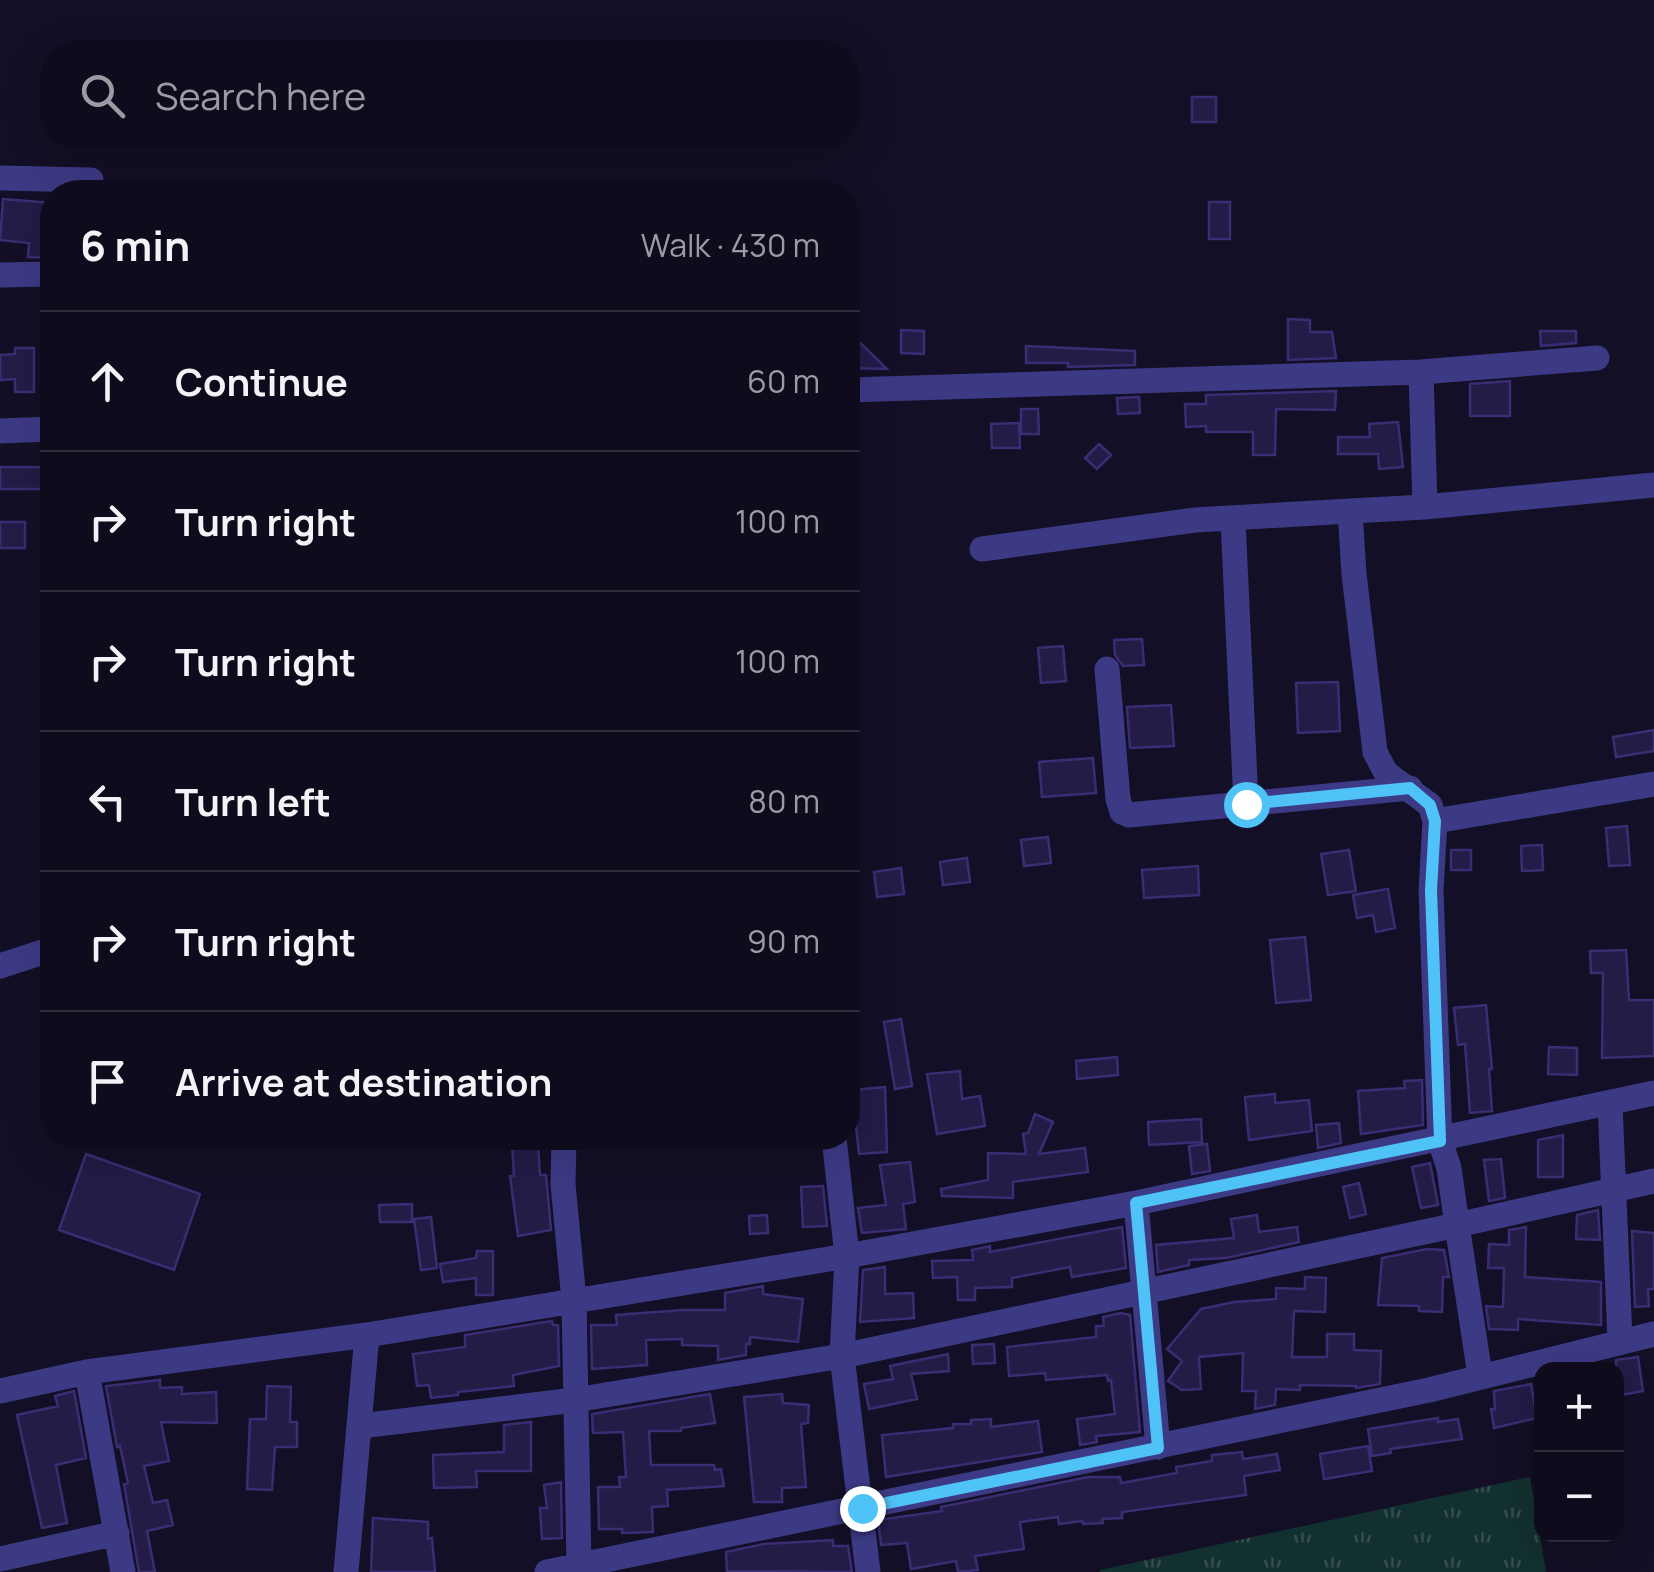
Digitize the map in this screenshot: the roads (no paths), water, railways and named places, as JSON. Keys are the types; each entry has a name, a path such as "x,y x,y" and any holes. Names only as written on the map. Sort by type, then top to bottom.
{"street":[{"path":"0,178 90,180"},
{"path":"0,276 40,274"},
{"path":"860,390 1420,372 1597,358"},
{"path":"1420,372 1425,508"},
{"path":"0,431 40,429"},
{"path":"982,549 1195,520 1425,508 1654,484"},
{"path":"1350,511 1375,752 1386,773 1430,805 1435,821 1431,890 1440,1141 1449,1168 1480,1375"},
{"path":"1233,518 1246,804"},
{"path":"1107,670 1122,812 1129,815 1410,788"},
{"path":"1435,821 1654,784"},
{"path":"0,966 40,953"},
{"path":"0,1391 87,1372 367,1335 847,1256 1136,1203 1654,1093"},
{"path":"1610,1103 1620,1340"},
{"path":"564,1150 563,1184 574,1300 579,1566"},
{"path":"835,1150 847,1256 842,1356 868,1572"},
{"path":"361,1426 574,1400 842,1356 1654,1181"},
{"path":"1136,1203 1158,1448"},
{"path":"547,1572 1429,1390 1654,1334"},
{"path":"346,1572 367,1335"},
{"path":"87,1372 123,1572"},
{"path":"0,1559 118,1533"}]}
